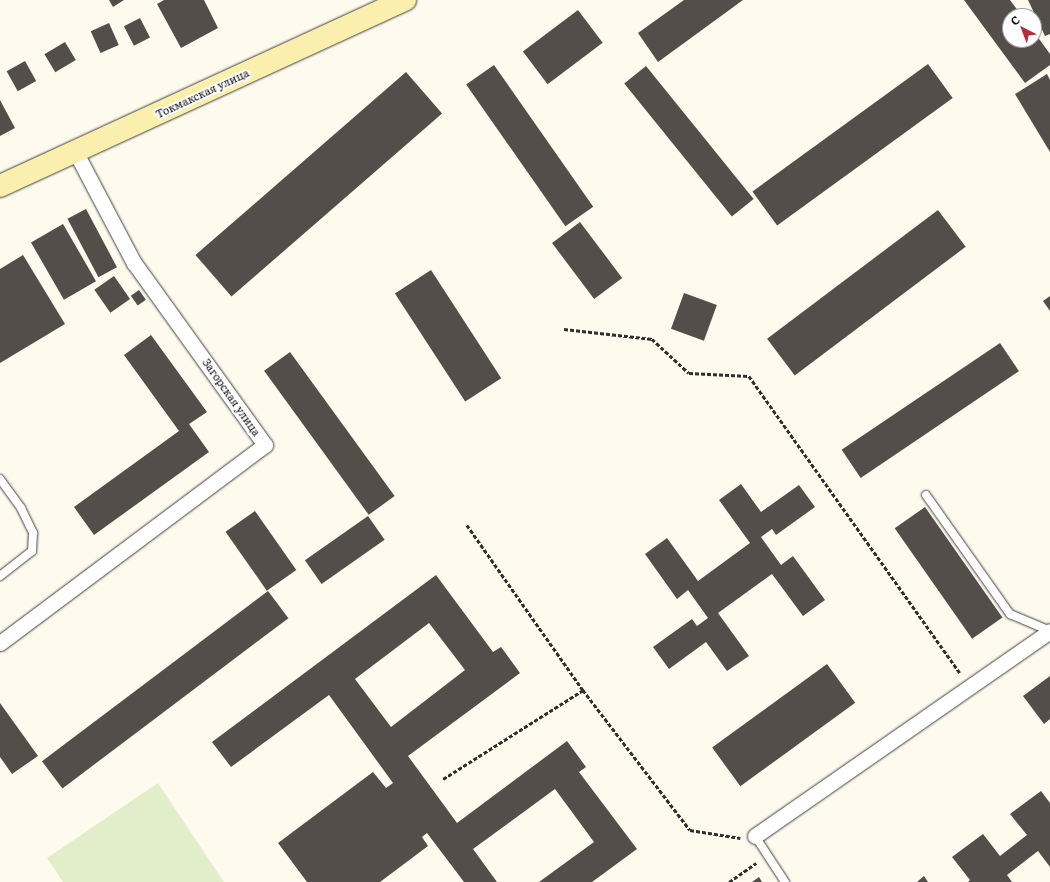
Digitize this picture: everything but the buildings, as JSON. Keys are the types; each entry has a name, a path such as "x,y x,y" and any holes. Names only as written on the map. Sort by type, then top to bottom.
{"main road":[{"name":"Токмакская улица","path":"0,186 404,0"}],"street":[{"name":"Загорская улица","path":"0,643 265,445 134,262 75,151"},
{"path":"757,839 970,686 1050,631"}],"lane":[{"path":"0,479 21,508 33,538 32,551 25,558 0,576"},
{"path":"926,495 1010,614 1050,631"},
{"path":"757,839 785,882"}],"path":[{"path":"564,329 652,339 690,373 749,376 970,686"},
{"path":"467,526 583,690 690,830 757,839"},
{"path":"442,779 583,690"},
{"path":"729,882 768,855"}],"green space":[{"path":"158,783 224,882 63,882 47,858"}]}
